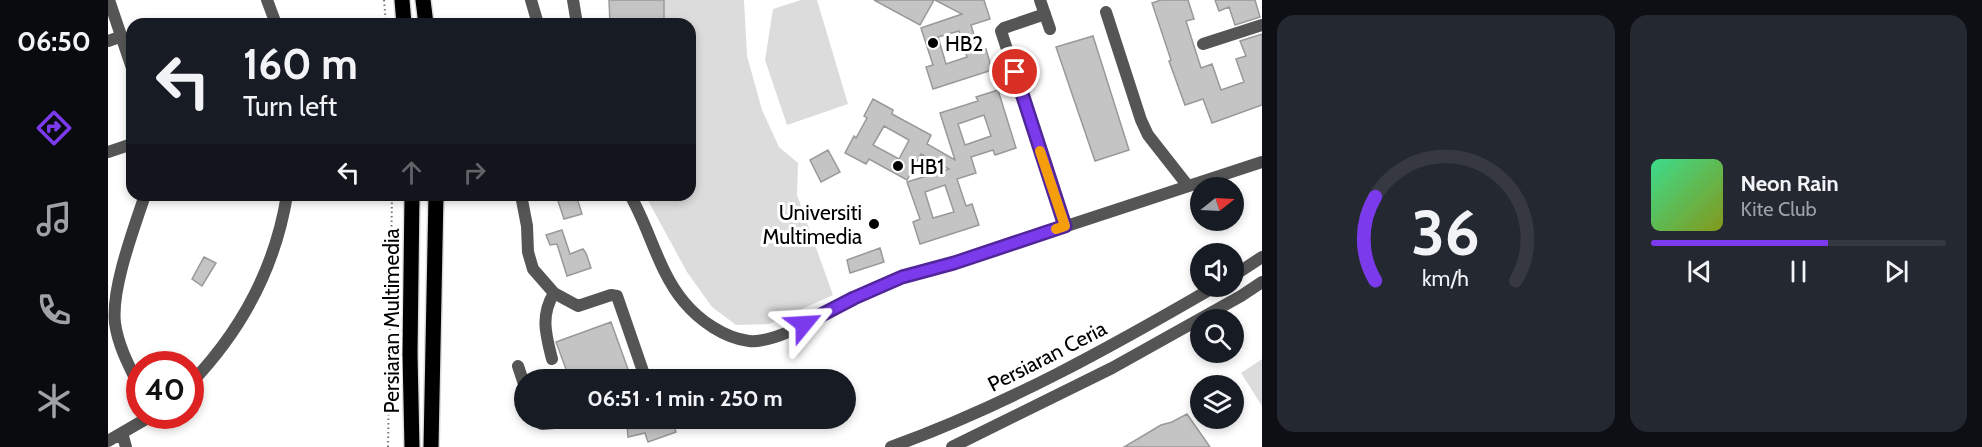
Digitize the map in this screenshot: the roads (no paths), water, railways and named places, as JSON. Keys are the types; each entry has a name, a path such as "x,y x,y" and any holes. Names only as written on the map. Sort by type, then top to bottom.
{"main road":[{"path":"402,0 404,18"},
{"path":"423,0 425,18"},
{"name":"Persiaran Multimedia","path":"412,201 410,354 412,447"},
{"name":"Persiaran Multimedia","path":"433,447 431,424 436,201"}],"street":[{"path":"109,0 126,49"},
{"path":"267,0 274,18"},
{"path":"531,0 536,18"},
{"path":"573,0 576,18"},
{"path":"1040,0 1050,29"},
{"path":"1106,12 1148,135 1188,186"},
{"path":"1045,14 1001,31 1065,226"},
{"path":"1203,44 1262,25"},
{"path":"108,41 122,36"},
{"path":"108,152 126,146"},
{"path":"633,201 657,256 684,302 709,326 750,341 766,339 791,330 902,277 954,263 1262,162"},
{"path":"126,358 115,326 114,311 128,249 143,201"},
{"path":"204,369 246,312 262,283 276,246 286,201"},
{"path":"521,201 527,226 528,252 533,269 554,293 578,306 611,295 616,296 642,369"},
{"path":"1244,269 1262,257"},
{"name":"Persiaran Ceria","path":"952,447 1112,368 1262,282"},
{"path":"552,359 544,326 547,308 554,293"},
{"name":"Persiaran Ceria","path":"891,447 995,405 1098,353 1197,297"},
{"path":"108,441 129,429"},
{"path":"122,433 126,447"}],"place":[{"name":"HB2","path":"933,43"},
{"name":"HB1","path":"898,166"},
{"name":"Universiti Multimedia","path":"874,224"}]}
